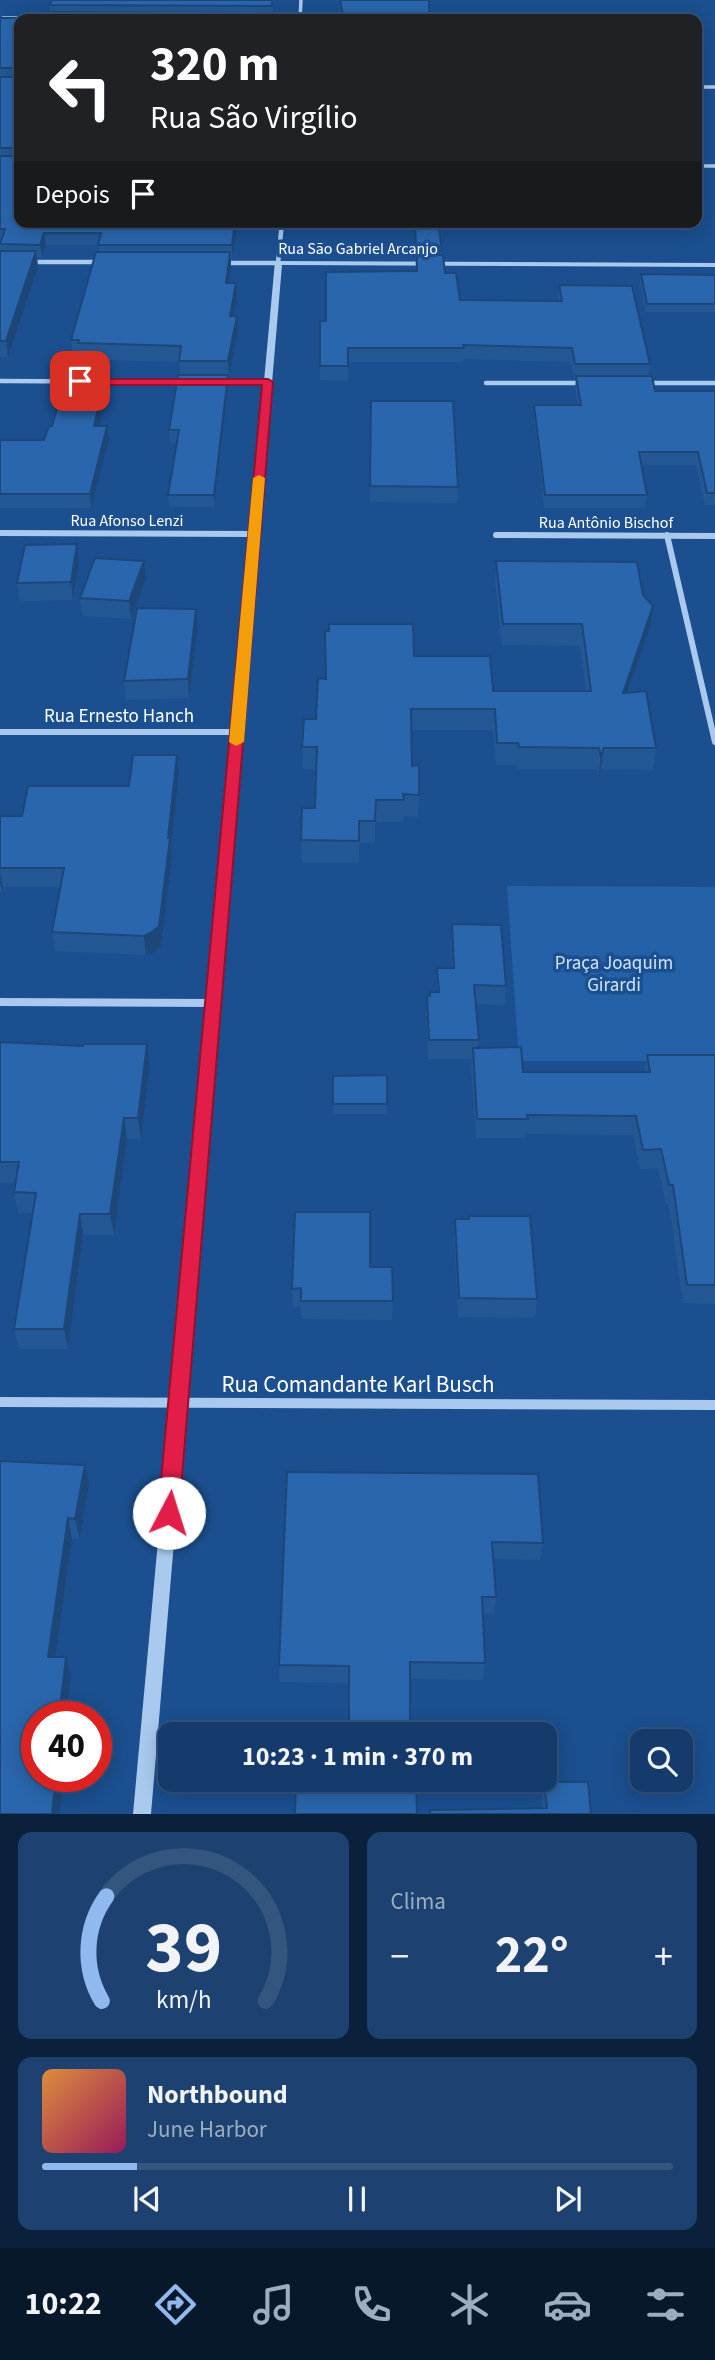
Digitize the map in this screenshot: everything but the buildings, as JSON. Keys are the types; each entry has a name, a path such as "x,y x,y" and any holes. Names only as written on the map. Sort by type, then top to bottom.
{"street":[{"path":"3,18 14,18"},
{"path":"142,1814 281,228"},
{"path":"28,262 111,262"},
{"name":"Rua São Gabriel Arcanjo","path":"209,263 715,265"},
{"path":"0,381 187,382"},
{"path":"214,382 268,382"},
{"path":"486,383 594,383"},
{"path":"634,383 715,383"},
{"name":"Rua Afonso Lenzi","path":"0,533 254,534"},
{"name":"Rua Antônio Bischof","path":"496,535 715,536"},
{"path":"667,535 715,742"},
{"name":"Rua Ernesto Hanch","path":"0,732 237,732"},
{"path":"0,1002 213,1003"},
{"name":"Rua Comandante Karl Busch","path":"0,1402 715,1405"}],"green space":[{"name":"Praça Joaquim Girardi","path":"507,886 715,887 715,1061 519,1061"}],"slow traffic":[{"path":"236,742 259,478"}],"route":[{"path":"80,381 268,382 169,1513"}]}
